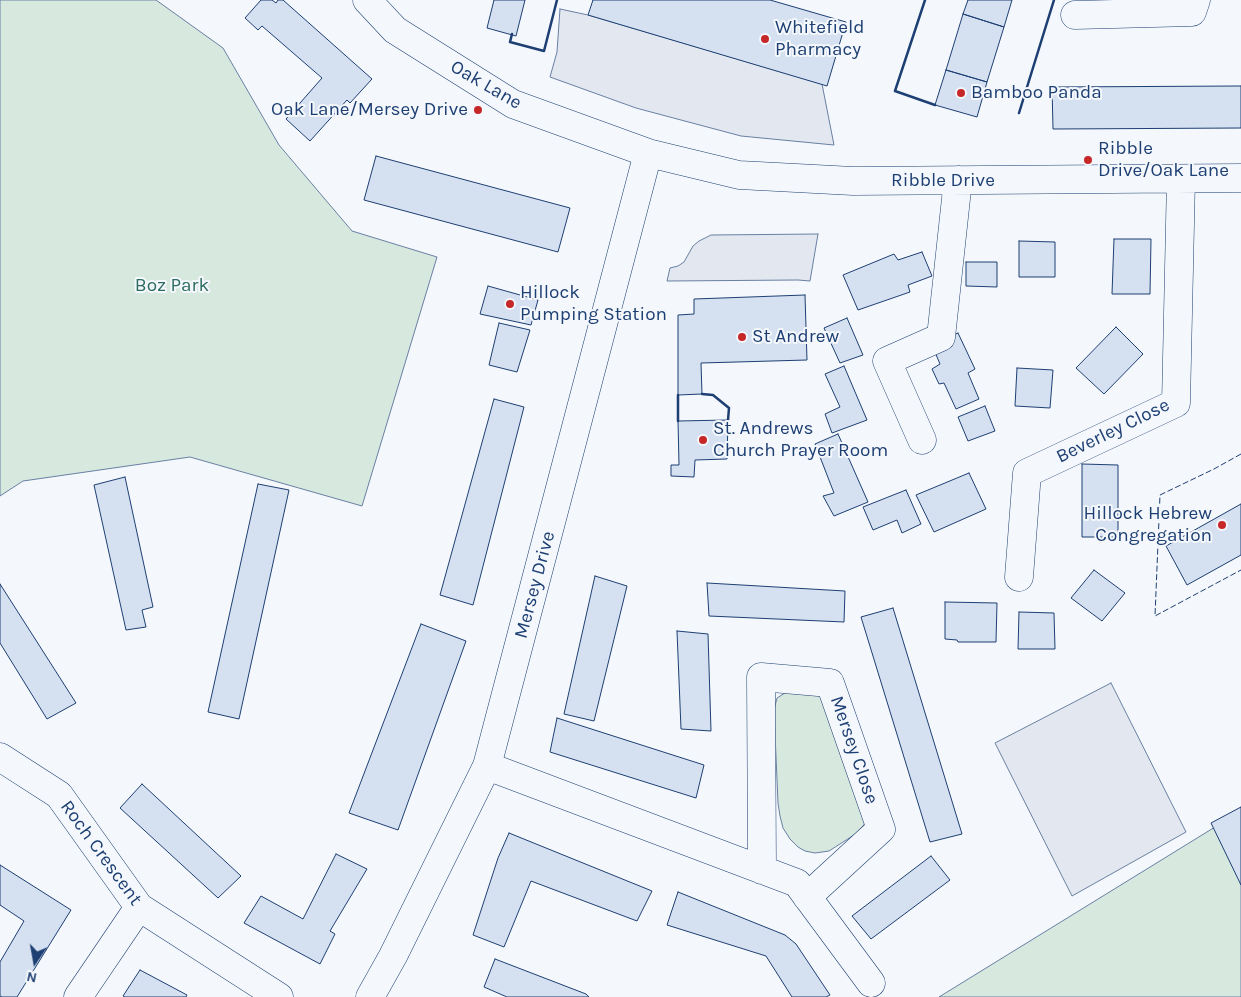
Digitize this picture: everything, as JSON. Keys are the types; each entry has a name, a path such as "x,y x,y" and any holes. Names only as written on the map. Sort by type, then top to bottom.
{"street":[{"name":"Oak Lane","path":"367,0 395,30 513,104 648,153"},
{"path":"1074,14 1192,12 1196,0"},
{"name":"Ribble Drive","path":"648,153 739,175 853,181 1241,178"},
{"name":"Mersey Drive","path":"370,997 393,956 487,766 648,153"},
{"name":"Beverley Close","path":"1019,578 1027,473 1176,403 1181,179"},
{"path":"922,440 887,361 941,337 958,180"},
{"name":"Mersey Close","path":"762,870 761,677 830,682 881,828 807,897"},
{"name":"Roch Crescent","path":"0,757 59,795 139,907 279,997"},
{"path":"487,766 797,883 871,983"},
{"path":"78,997 139,907"}],"green space":[{"name":"Boz Park","path":"0,0 156,0 223,48 279,145 352,231 437,257 362,506 190,457 23,481 0,496"},
{"path":"788,691 823,694 868,819 854,835 829,851 815,853 805,851 790,839 783,828 778,803 774,710 777,698"},
{"path":"1241,811 1241,997 939,997"}],"shaded area":[{"path":"560,9 588,15 822,84 834,145 741,136 636,108 550,77 557,52"},
{"path":"818,234 810,281 667,281 670,268 684,262 693,246 711,235"},
{"path":"1111,683 1186,832 1072,896 995,743"}],"building":[{"path":"261,0 272,0 276,3 278,0 283,0 372,79 350,103 347,100 310,141 286,119 322,78 262,26 258,30 245,18"},
{"path":"494,0 525,0 516,36 487,28"},
{"path":"593,0 770,0 846,22 827,86 588,15"},
{"path":"968,0 1012,0 1004,27 963,14"},
{"path":"963,14 1004,27 987,82 946,70"},
{"name":"Bamboo Panda","path":"946,70 987,82 977,117 935,105"},
{"path":"1241,86 1241,128 1053,129 1052,87"},
{"path":"376,156 570,208 558,252 364,200"},
{"path":"1114,239 1151,239 1150,294 1112,294"},
{"path":"1019,241 1055,242 1055,277 1019,277"},
{"path":"922,252 932,276 908,285 910,292 858,310 843,275 894,254 898,260"},
{"path":"966,262 997,262 997,287 966,286"},
{"name":"Hillock Pumping Station","path":"488,286 538,300 531,325 480,314"},
{"name":"St Andrew","path":"805,295 807,360 701,363 702,394 678,395 678,315 694,314 694,299"},
{"path":"847,318 863,355 840,363 824,328"},
{"path":"499,323 530,330 517,372 489,365"},
{"path":"1116,327 1143,354 1104,394 1076,368"},
{"path":"958,333 975,369 968,373 979,399 956,409 944,383 939,384 932,369 940,364 932,345"},
{"path":"844,366 867,420 832,433 825,414 840,407 825,374"},
{"path":"1017,368 1053,370 1050,408 1015,406"},
{"path":"494,399 524,407 473,605 440,595"},
{"path":"985,406 995,431 968,441 958,417"},
{"name":"St. Andrews Church Prayer Room","path":"728,420 727,459 695,460 694,477 671,476 671,465 679,465 678,421"},
{"path":"838,434 868,502 834,516 823,496 834,493 815,444"},
{"path":"1082,464 1118,465 1118,537 1082,537"},
{"path":"969,473 986,509 934,532 916,495"},
{"path":"125,477 153,607 142,610 146,627 126,630 94,485"},
{"path":"258,484 289,490 239,719 208,712"},
{"path":"906,490 921,524 902,533 897,520 873,530 863,507"},
{"name":"Hillock Hebrew Congregation","path":"1241,504 1241,555 1187,585 1166,546"},
{"path":"1094,570 1125,593 1102,621 1071,598"},
{"path":"595,576 627,586 594,721 564,714"},
{"path":"707,583 845,591 844,622 709,616"},
{"path":"0,584 76,703 47,719 0,643"},
{"path":"945,602 997,603 996,642 958,642 957,640 945,639"},
{"path":"893,608 962,834 930,842 861,617"},
{"path":"1019,612 1054,613 1055,649 1018,649"},
{"path":"421,624 466,641 398,830 349,813"},
{"path":"677,631 708,634 711,731 681,729"},
{"path":"557,718 704,765 696,798 550,752"},
{"path":"142,784 241,876 218,898 120,808"},
{"path":"1241,807 1241,885 1211,823"},
{"path":"509,833 652,891 637,921 531,881 504,947 473,935 498,858"},
{"path":"336,854 367,869 330,931 335,934 320,964 244,923 261,896 303,919"},
{"path":"931,856 950,880 871,939 852,916"},
{"path":"0,865 71,910 17,997 0,996 0,962 24,921 0,905"},
{"path":"678,892 785,935 796,944 830,995 826,997 792,997 766,956 667,925"},
{"path":"495,959 586,994 589,997 507,997 484,987"},
{"path":"140,970 187,995 186,997 123,996"}],"fence":[{"path":"1241,454 1160,495 1155,616 1241,570"}],"wall":[{"path":"512,34 510,42 544,51 557,0"},
{"path":"925,0 895,91 935,105"},
{"path":"1019,113 1054,0"},
{"path":"702,394 713,395 729,408 728,420"},
{"path":"678,395 678,421"}],"place":[{"name":"Whitefield Pharmacy","path":"765,39"},
{"name":"Bamboo Panda","path":"961,93"},
{"name":"Oak Lane/Mersey Drive","path":"478,110"},
{"name":"Ribble Drive/Oak Lane","path":"1088,160"},
{"name":"Hillock Pumping Station","path":"510,304"},
{"name":"St Andrew","path":"742,337"},
{"name":"St. Andrews Church Prayer Room","path":"703,440"},
{"name":"Hillock Hebrew Congregation","path":"1222,525"}]}
